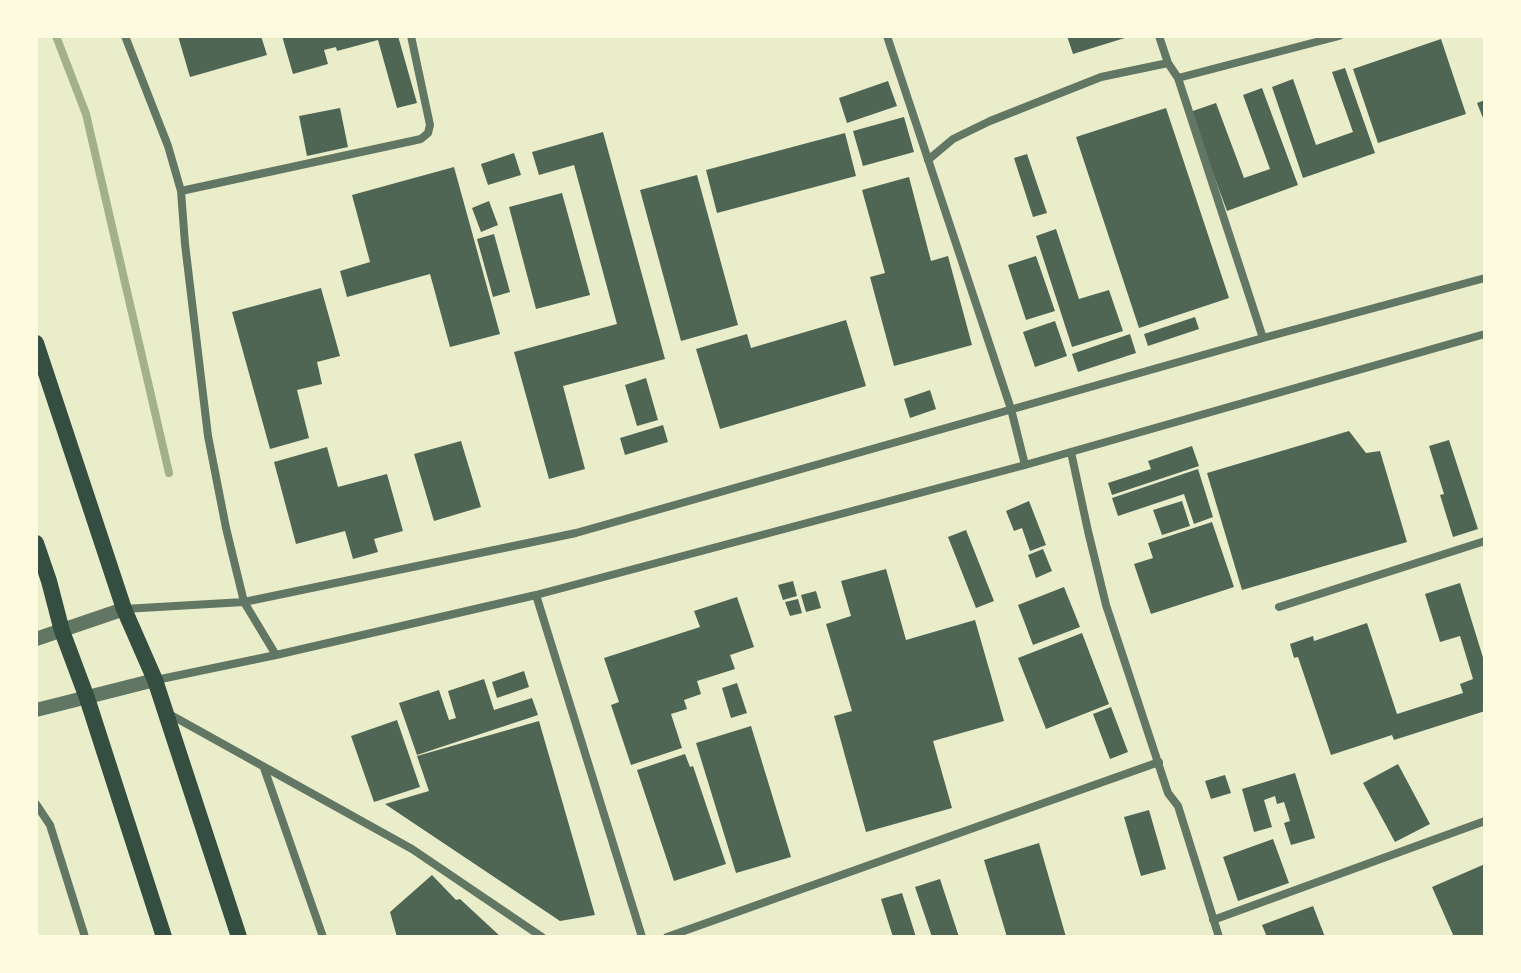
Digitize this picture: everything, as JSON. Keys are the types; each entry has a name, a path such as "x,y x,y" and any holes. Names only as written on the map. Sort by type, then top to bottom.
{"main road":[{"path":"36,343 124,609 155,680 239,937"},
{"path":"36,543 42,578 87,698 164,937"}],"street":[{"path":"125,36 168,146 181,191 208,436 244,602 276,655"},
{"path":"181,191 421,139 428,133 430,125 411,36"},
{"path":"887,36 1011,409 1025,465"},
{"path":"1159,36 1168,63 1178,78 1263,338"},
{"path":"1178,78 1339,36"},
{"path":"928,160 953,139 990,121 1101,77 1168,63"},
{"path":"36,639 124,609 244,602 576,533 1485,278"},
{"path":"36,710 155,680 536,595 1025,465 1485,334"},
{"path":"1071,452 1106,605 1168,793 1178,806 1219,937"},
{"path":"1279,607 1485,541"},
{"path":"536,595 642,937"},
{"path":"164,711 412,849 542,937"},
{"path":"667,937 1159,762"},
{"path":"264,767 323,937"},
{"path":"36,804 50,825 85,937"},
{"path":"1213,920 1485,821"}],"building":[{"path":"178,36 261,36 267,55 190,77"},
{"path":"282,36 398,36 417,103 397,108 378,40 337,51 336,47 324,50 328,64 293,74"},
{"path":"1067,36 1128,36 1128,37 1073,54"},
{"path":"1441,39 1466,114 1378,143 1353,69"},
{"path":"1345,68 1375,153 1303,178 1272,87 1293,79 1316,145 1353,132 1332,72"},
{"path":"888,81 897,106 847,123 839,98"},
{"path":"1262,88 1298,185 1227,211 1190,112 1216,103 1244,178 1270,169 1243,95"},
{"path":"1485,100 1485,123 1477,103"},
{"path":"340,108 348,147 307,156 299,116"},
{"path":"1166,108 1229,298 1139,328 1076,137"},
{"path":"904,117 914,152 863,166 853,131"},
{"path":"603,132 665,359 563,386 585,469 549,479 514,352 617,324 574,165 539,175 532,152"},
{"path":"845,133 856,176 717,213 706,170"},
{"path":"514,153 521,175 488,185 481,164"},
{"path":"1027,154 1047,213 1033,217 1014,158"},
{"path":"454,167 500,334 450,347 430,274 347,297 340,271 370,262 352,195"},
{"path":"697,175 738,325 681,341 640,190"},
{"path":"909,177 931,261 948,256 972,345 894,366 870,277 885,273 862,190"},
{"path":"562,193 590,295 536,309 509,207"},
{"path":"489,201 498,225 481,232 472,208"},
{"path":"1056,229 1079,299 1109,290 1123,331 1072,347 1036,236"},
{"path":"494,234 510,292 493,297 477,239"},
{"path":"1036,256 1055,311 1026,320 1008,265"},
{"path":"321,288 340,356 317,362 322,384 297,390 309,438 270,449 232,312"},
{"path":"1195,317 1199,329 1148,346 1144,334"},
{"path":"846,320 866,386 720,429 696,349 747,334 751,348"},
{"path":"1055,321 1067,356 1035,367 1023,332"},
{"path":"1130,334 1136,353 1078,372 1072,354"},
{"path":"646,378 658,420 637,426 625,385"},
{"path":"930,390 936,409 910,418 904,399"},
{"path":"663,425 668,442 625,455 620,438"},
{"path":"1349,431 1366,453 1380,451 1407,542 1242,590 1207,473"},
{"path":"1449,440 1478,529 1453,537 1429,446"},
{"path":"461,441 481,507 434,521 414,454"},
{"path":"1192,446 1199,466 1112,495 1108,483 1151,469 1148,461"},
{"path":"327,447 338,487 387,474 403,531 374,539 378,552 353,559 345,531 296,544 274,462"},
{"path":"1198,469 1213,517 1194,524 1184,494 1118,516 1112,498"},
{"path":"1029,501 1046,545 1030,551 1022,528 1014,531 1006,511"},
{"path":"1182,501 1190,526 1162,535 1153,510"},
{"path":"1212,522 1234,587 1151,614 1134,564 1153,558 1148,543"},
{"path":"966,530 994,601 976,608 948,537"},
{"path":"1043,549 1052,571 1036,578 1028,555"},
{"path":"886,569 906,640 975,620 1004,721 933,741 952,808 866,832 834,716 852,711 826,624 851,616 841,581"},
{"path":"793,581 797,596 783,600 778,585"},
{"path":"1460,583 1485,664 1485,711 1394,740 1392,735 1331,755 1298,657 1294,658 1290,644 1313,636 1314,641 1367,623 1397,714 1463,693 1460,684 1473,679 1460,636 1440,642 1425,594"},
{"path":"1064,587 1080,627 1033,645 1018,605"},
{"path":"816,591 821,608 806,612 801,595"},
{"path":"737,597 754,647 730,655 735,669 697,681 701,694 684,700 687,709 671,714 682,748 631,765 611,705 619,702 604,658 700,627 694,611"},
{"path":"798,599 802,613 790,616 785,602"},
{"path":"1082,633 1109,704 1046,729 1018,658"},
{"path":"524,671 529,687 497,698 492,682"},
{"path":"484,679 494,710 532,698 538,715 417,755 399,703 439,690 449,720 456,718 448,691"},
{"path":"737,683 747,713 731,718 722,688"},
{"path":"1111,707 1128,752 1110,759 1093,714"},
{"path":"397,720 420,787 374,802 351,736"},
{"path":"539,721 595,915 560,921 385,804 429,791 417,756"},
{"path":"751,726 791,857 736,873 696,743"},
{"path":"685,754 690,767 693,766 726,864 674,881 637,770"},
{"path":"1398,764 1430,824 1395,842 1363,783"},
{"path":"1295,773 1315,838 1291,845 1284,823 1290,821 1284,802 1277,804 1275,796 1264,800 1272,827 1254,832 1242,789"},
{"path":"1225,775 1231,793 1211,799 1205,781"},
{"path":"1149,810 1166,869 1141,876 1124,817"},
{"path":"1273,839 1289,883 1238,901 1223,857"},
{"path":"1039,843 1066,937 1007,937 984,860"},
{"path":"1485,864 1485,937 1454,937 1432,887"},
{"path":"432,875 456,900 460,899 501,937 397,937 390,912"},
{"path":"940,879 959,937 932,937 915,887"},
{"path":"902,893 916,937 893,937 881,899"},
{"path":"1313,906 1325,937 1267,937 1262,925"}],"waterway":[{"path":"56,36 86,114 169,473"}]}
